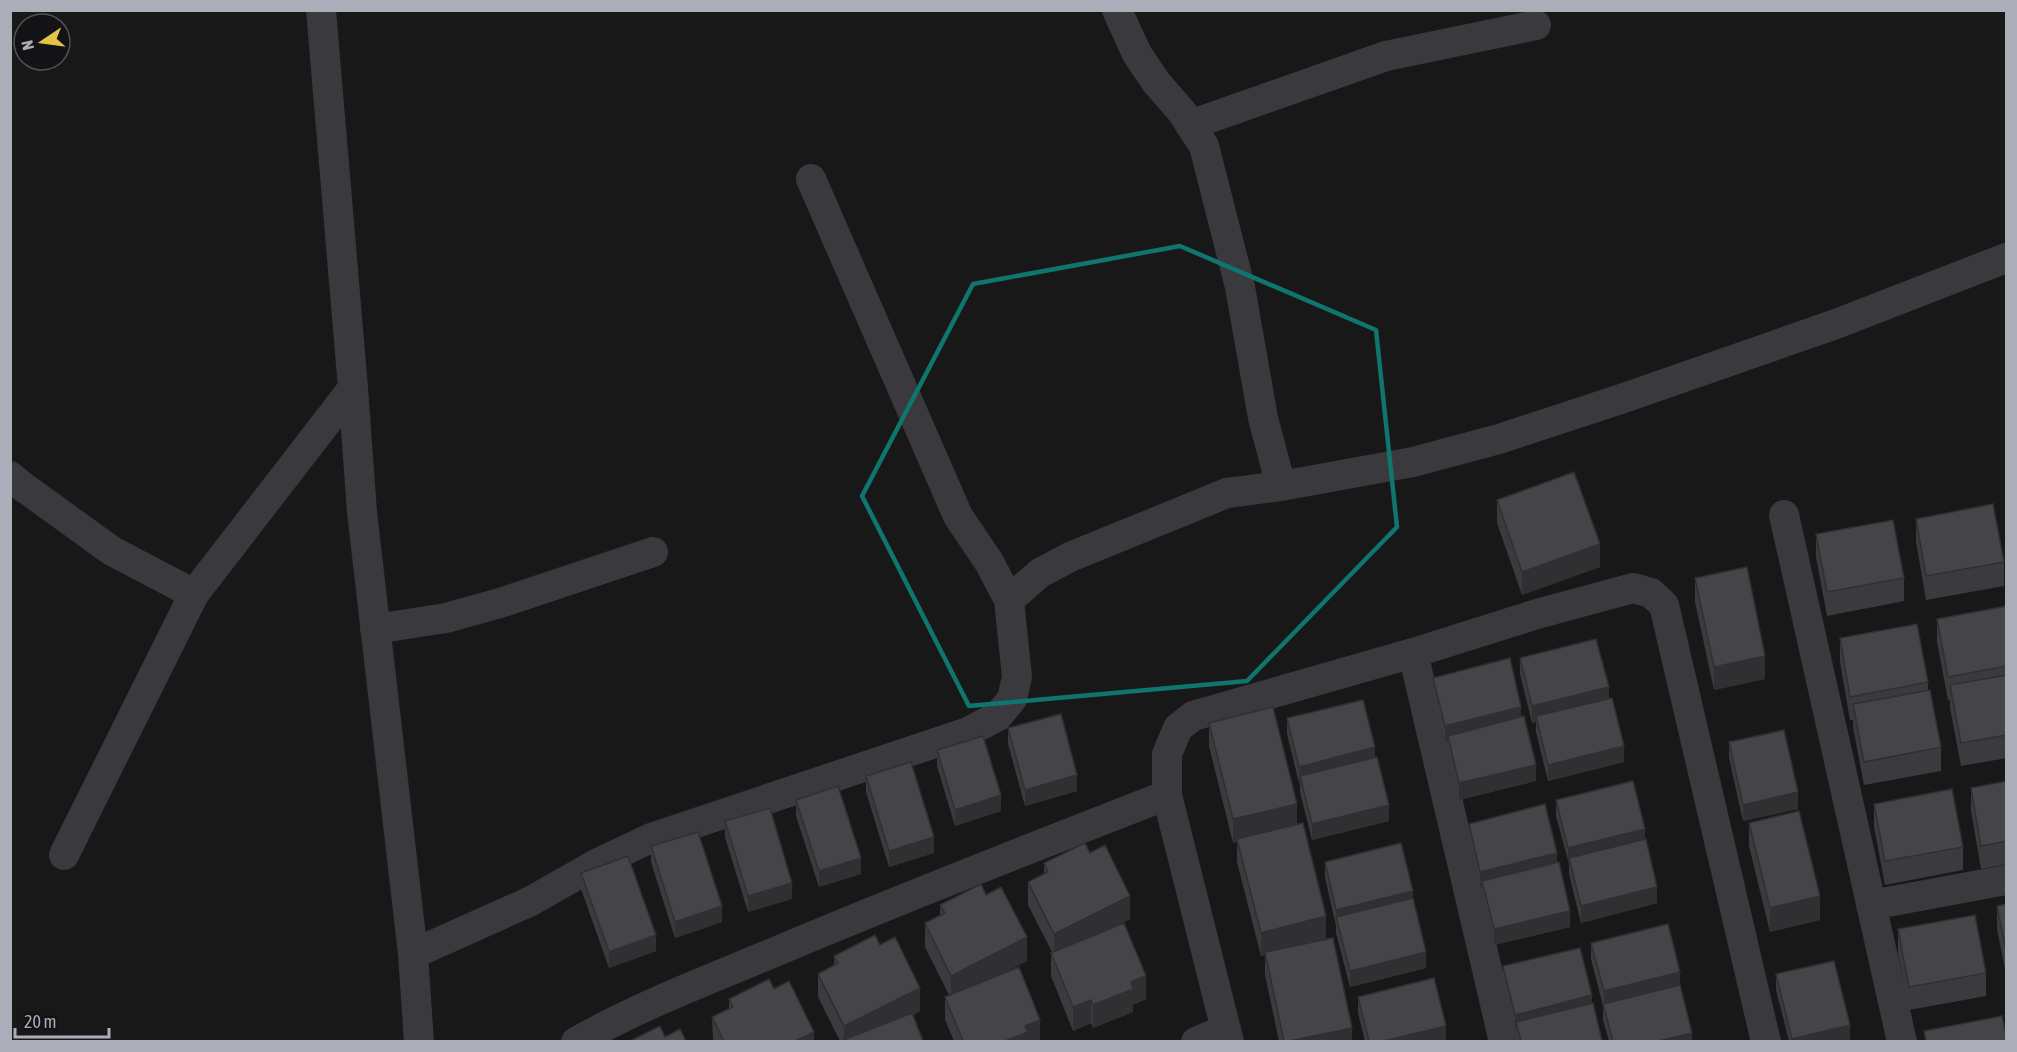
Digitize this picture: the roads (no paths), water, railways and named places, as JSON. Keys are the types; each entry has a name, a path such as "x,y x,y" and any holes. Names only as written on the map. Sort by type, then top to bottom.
{"street":[{"path":"321,10 362,512 413,954 419,1041"},
{"path":"1117,10 1137,54 1204,146 1240,287 1263,418 1281,486"},
{"path":"1190,125 1386,57 1536,25"},
{"path":"413,954 531,901 598,863 651,838 968,732 998,716 1012,699 1017,677 1009,600 989,562 958,516 811,178"},
{"path":"1009,600 1040,573 1070,557 1227,493 1281,486 1413,462 1499,439 1836,324 2007,258"},
{"path":"64,855 194,594 353,388"},
{"path":"10,476 112,551 194,594"},
{"path":"1784,515 1902,1041"},
{"path":"375,629 446,618 500,603 653,552"},
{"path":"1196,1041 1227,1035 1167,795 1167,754 1178,728 1193,716 1413,653 1537,614 1633,588 1651,593 1664,605 1766,1041"},
{"path":"1413,653 1504,1041"},
{"path":"576,1041 615,1020 789,946 1001,859 1167,795"},
{"path":"1871,905 2007,880"}]}
